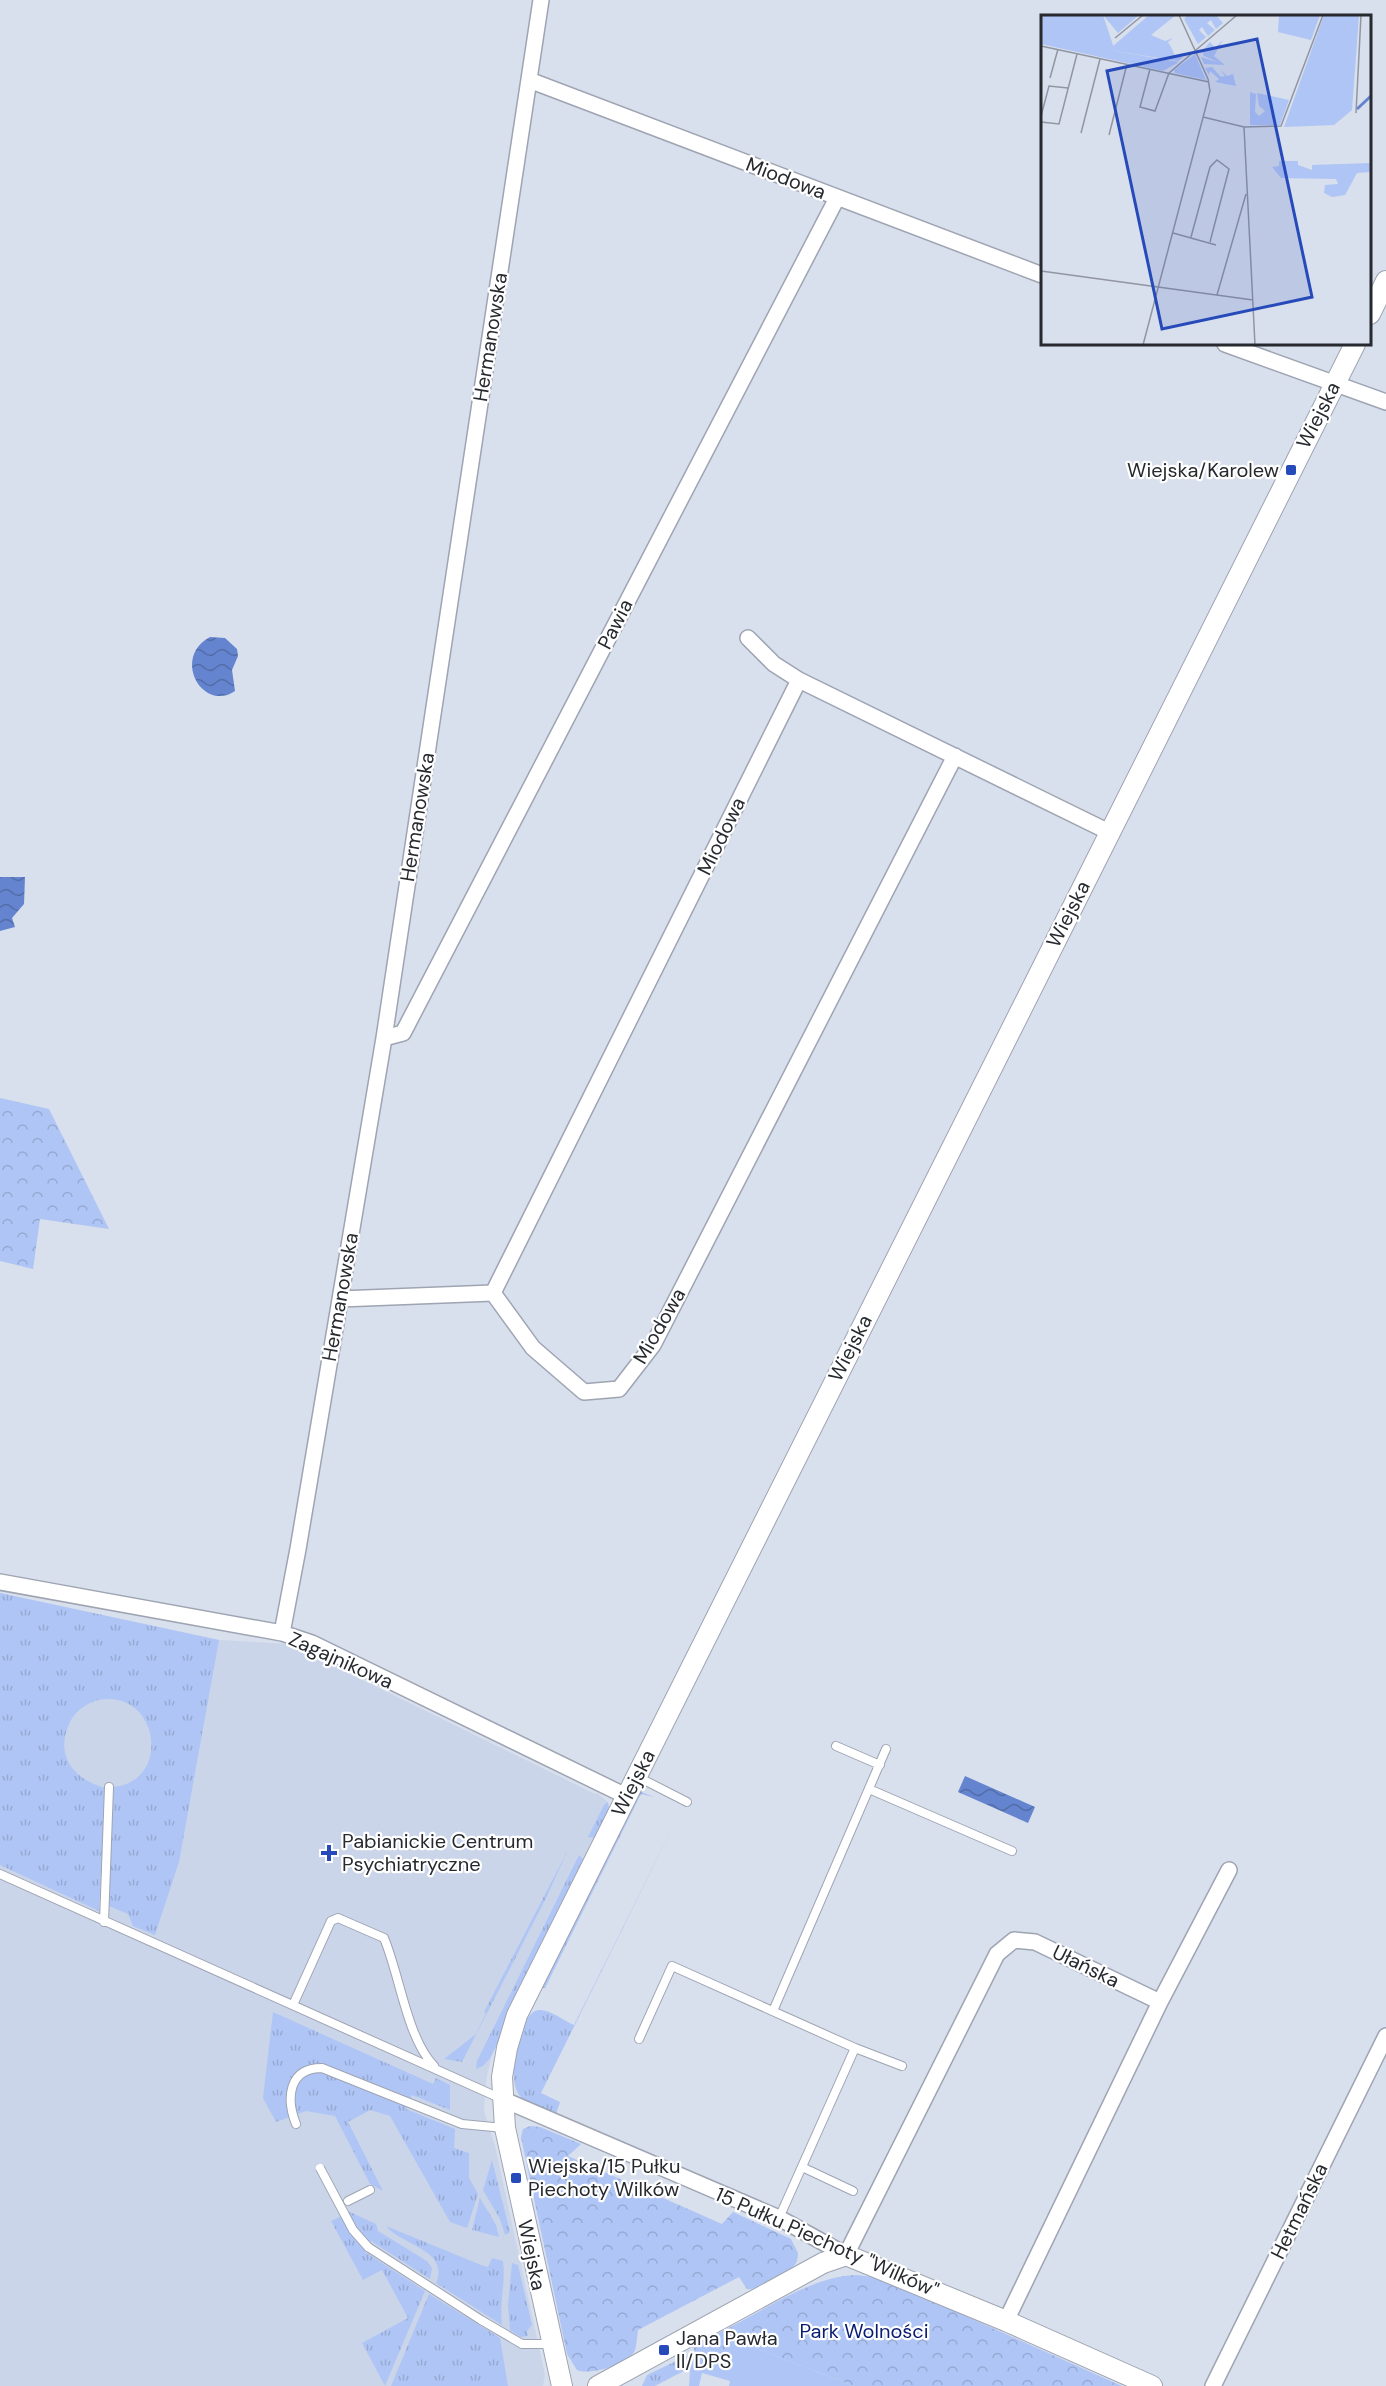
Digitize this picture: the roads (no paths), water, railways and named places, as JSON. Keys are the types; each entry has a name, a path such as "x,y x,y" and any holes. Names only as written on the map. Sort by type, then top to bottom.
{"street":[{"name":"Hermanowska","path":"282,1633 384,1038 541,0"},
{"name":"Miodowa","path":"529,80 1041,275"},
{"name":"Pawia","path":"384,1038 403,1033 837,198"},
{"path":"1371,312 1386,281"},
{"path":"1228,345 1386,402"},
{"name":"Wiejska","path":"562,2386 505,2128 502,2077 507,2048 517,2015 1354,345"},
{"path":"748,638 774,664 799,680 1109,832"},
{"name":"Miodowa","path":"799,680 493,1293 533,1348 584,1392 619,1389 653,1345 956,756"},
{"path":"340,1299 493,1293"},
{"name":"Zagajnikowa","path":"0,1582 282,1633 312,1643 626,1796"},
{"path":"1006,2321 1160,2002 1229,1870"},
{"name":"Ułańska","path":"846,2255 997,1954 1014,1940 1035,1942 1160,2002"},
{"name":"Hetmańska","path":"1213,2386 1386,2037"},
{"name":"15 Pułku Piechoty \"Wilków\"","path":"502,2099 779,2218 846,2255 1006,2321 1152,2386"},
{"path":"598,2386 823,2263 846,2255"}],"lane":[{"path":"836,1746 879,1764"},
{"path":"772,2011 886,1749"},
{"path":"636,1776 687,1802"},
{"path":"104,1922 109,1787"},
{"path":"869,1790 1012,1851"},
{"path":"0,1874 502,2099"},
{"path":"293,2005 331,1921 338,1918 384,1938 393,1958 418,2044 438,2069"},
{"path":"639,2039 672,1966 855,2048 902,2066"},
{"path":"779,2218 855,2048"},
{"path":"296,2124 289,2096 301,2075 313,2068 330,2070 462,2124 505,2128"},
{"path":"802,2167 853,2191"},
{"path":"320,2168 353,2230 368,2247 481,2320 522,2343 552,2344"},
{"path":"348,2201 370,2190"}],"water":[{"path":"210,637 225,638 237,649 238,656 232,670 235,691 223,696 212,695 203,689 192,669 193,657 199,646"},
{"path":"0,877 25,877 24,904 12,918 15,927 0,931"},
{"path":"965,1776 1035,1807 1028,1823 958,1792"}],"place":[{"name":"Wiejska/Karolew","path":"1291,470"},
{"name":"Pabianickie Centrum Psychiatryczne","path":"329,1853"},
{"name":"Wiejska/15 Pułku Piechoty Wilków","path":"516,2178"},
{"name":"Jana Pawła II/DPS","path":"664,2350"}],"park label":[{"name":"Park Wolności","path":"864,2331"}]}
